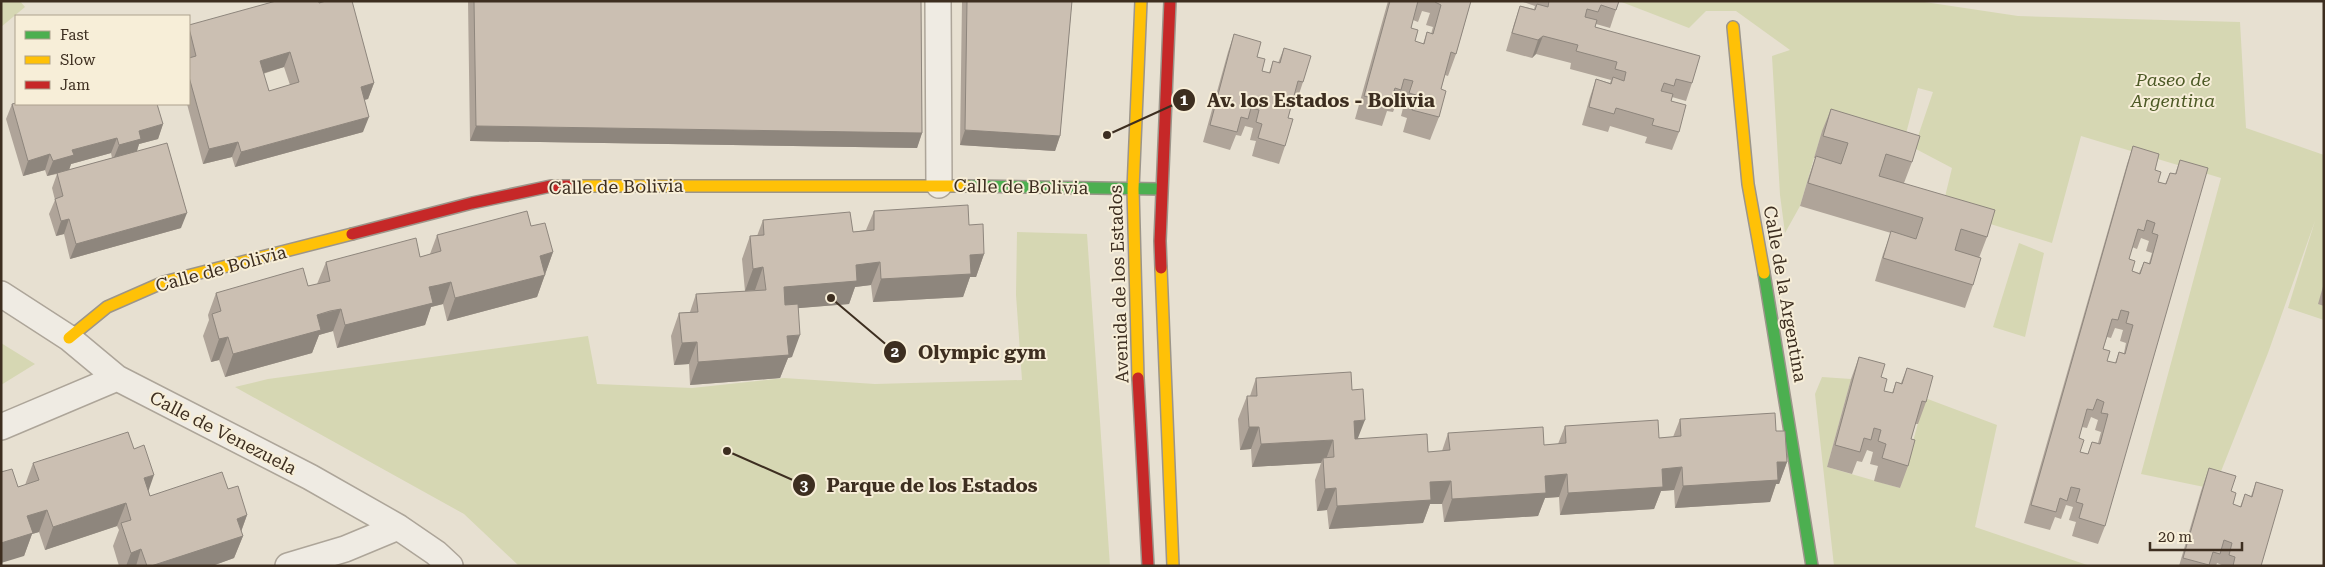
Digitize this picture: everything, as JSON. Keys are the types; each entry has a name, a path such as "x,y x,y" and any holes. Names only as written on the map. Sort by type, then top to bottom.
{"street":[{"path":"938,1 939,185"},
{"name":"Avenida de los Estados","path":"1141,1 1133,189 1139,413 1148,566"},
{"path":"1170,1 1160,241 1173,566"},
{"name":"Calle de la Argentina","path":"1733,27 1748,184 1771,312 1812,566"},
{"name":"Calle de Bolivia","path":"69,338 106,307 164,282 462,205 552,186 939,185 1161,190"},
{"name":"Calle de Venezuela","path":"1,294 69,338 117,378 310,477 398,527 436,553 450,566"},
{"path":"1,427 117,378"},
{"path":"288,566 345,548 398,527"}],"green space":[{"path":"1,1 20,1 25,7 1,27"},
{"name":"Paseo de Argentina","path":"1619,1 1918,1 2018,16 2240,22 2246,128 2324,155 2324,320 2288,308 2315,221 2268,353 2214,489 2141,474 2221,178 2081,136 2052,243 1942,209 1952,168 1914,148 1933,92 1918,88 1903,145 1822,131 1800,206 1785,233 1780,195 1772,56 1790,50 1736,11 1706,11 1689,28"},
{"path":"1017,232 1087,234 1110,566 519,566 464,514 235,387 268,379 588,336 597,384 692,388 784,378 875,384 1022,380 1016,295"},
{"path":"2019,243 2044,253 2025,337 1993,327"},
{"path":"1,343 35,364 1,385"},
{"path":"1822,377 1851,379 1827,467 1900,488 1925,398 1997,425 1975,527 2090,566 1834,566 1815,394"}],"building":[{"path":"276,1 319,1 319,3 326,1 352,1 374,83 361,87 369,117 241,152 238,142 209,149 190,81 190,58 196,56 190,25","holes":["290,52 299,82 269,91 260,61"]},
{"path":"474,1 921,1 922,133 476,126"},
{"path":"967,1 1072,1 1060,136 965,130"},
{"path":"1390,1 1418,1 1411,28 1418,30 1415,41 1424,44 1427,32 1433,34 1441,5 1435,1 1471,1 1456,54 1451,52 1441,89 1446,91 1439,117 1412,110 1416,95 1409,93 1413,81 1404,79 1401,90 1395,88 1390,103 1364,96"},
{"path":"1549,1 1619,1 1616,10 1601,5 1598,12 1587,9 1585,17 1597,20 1595,27 1700,56 1692,83 1676,79 1674,86 1664,83 1661,91 1673,94 1671,101 1686,105 1679,132 1652,125 1654,119 1616,108 1614,114 1589,107 1596,79 1611,84 1613,77 1624,81 1626,72 1615,69 1617,62 1576,51 1578,45 1543,36 1538,40 1512,33 1520,6 1535,10 1537,4 1548,7"},
{"path":"1234,34 1261,42 1257,57 1265,59 1262,71 1270,73 1273,61 1280,63 1284,48 1311,56 1303,82 1298,81 1288,118 1293,119 1285,146 1258,138 1262,124 1256,122 1259,110 1251,108 1248,119 1241,117 1237,132 1210,125"},
{"path":"12,104 157,105 163,124 139,131 141,139 119,145 117,138 72,150 74,155 53,161 50,154 28,161"},
{"path":"1831,109 1920,136 1912,162 1886,154 1879,176 1995,210 1987,237 1961,229 1955,250 1981,258 1973,285 1883,258 1891,231 1916,239 1923,218 1808,183 1816,156 1841,164 1848,143 1823,136"},
{"path":"167,143 187,213 76,244 69,219 61,221 55,199 63,196 57,173"},
{"path":"2133,146 2159,154 2155,170 2161,172 2158,182 2166,184 2170,173 2176,174 2180,160 2208,168 2105,526 2079,518 2083,504 2076,502 2080,489 2071,487 2067,501 2060,498 2056,512 2031,505","holes":["2147,220 2155,223 2152,233 2158,235 2150,264 2144,262 2140,274 2132,271 2135,261 2129,259 2138,229 2144,231","2121,310 2129,312 2126,323 2133,325 2125,354 2119,352 2116,363 2107,361 2110,351 2103,349 2112,319 2118,320","2097,399 2104,402 2101,413 2108,414 2100,444 2092,442 2088,454 2080,452 2084,440 2079,438 2087,409 2093,410"]},
{"path":"968,205 969,225 983,224 984,254 970,255 971,274 881,279 880,262 856,265 857,281 784,287 785,305 798,304 800,335 787,336 789,355 698,362 697,342 682,343 679,313 698,312 696,294 766,290 763,267 753,269 750,236 764,235 763,220 850,212 853,232 874,230 874,211"},
{"path":"527,211 531,226 545,223 553,252 540,256 545,275 455,298 451,282 429,287 433,303 345,325 341,309 330,311 317,315 321,330 233,354 228,337 219,339 212,314 221,311 216,293 303,268 308,286 330,281 326,262 416,238 420,257 441,251 437,235"},
{"path":"1859,357 1885,364 1881,377 1887,379 1884,391 1893,393 1896,382 1902,384 1907,368 1933,376 1926,402 1922,401 1911,439 1915,440 1908,466 1882,458 1886,444 1878,441 1881,430 1874,428 1871,440 1864,438 1860,452 1835,445"},
{"path":"1351,372 1352,390 1363,389 1365,420 1354,421 1355,439 1427,434 1428,452 1450,450 1448,433 1543,427 1544,445 1566,443 1565,426 1658,420 1659,438 1681,436 1680,419 1775,413 1776,431 1785,431 1787,462 1777,462 1778,480 1683,486 1682,467 1662,469 1663,487 1568,493 1567,474 1545,476 1546,493 1452,499 1451,481 1430,482 1431,500 1337,506 1336,488 1325,489 1323,458 1334,457 1333,440 1261,444 1259,427 1249,427 1247,396 1257,396 1256,378"},
{"path":"128,432 134,449 144,445 154,475 144,478 150,496 222,472 228,489 238,486 247,515 237,519 243,536 147,566 141,549 131,553 121,523 131,520 126,503 53,527 47,510 27,516 33,533 1,543 1,472 12,469 18,487 39,480 33,463"},
{"path":"2209,468 2236,476 2231,491 2236,493 2233,504 2241,507 2245,494 2252,497 2256,482 2283,490 2261,566 2233,566 2235,557 2229,555 2232,543 2224,540 2220,554 2213,552 2209,565 2183,558"}],"traffic: fast":[{"path":"968,186 1161,189"},
{"path":"1764,273 1812,566"}],"traffic: slow":[{"path":"1138,378 1133,189 1141,1"},
{"path":"1733,27 1748,184 1764,273"},
{"path":"571,186 968,186"},
{"path":"69,338 107,307 164,282 352,234"},
{"path":"1161,268 1173,566"}],"traffic: jam":[{"path":"1161,268 1160,241 1170,1"},
{"path":"352,234 472,203 551,186 571,186"},
{"path":"1138,378 1148,566"}],"place":[{"name":"Av. los Estados - Bolivia","path":"1107,135"},
{"name":"Olympic gym","path":"831,298"},
{"name":"Parque de los Estados","path":"727,451"}]}
